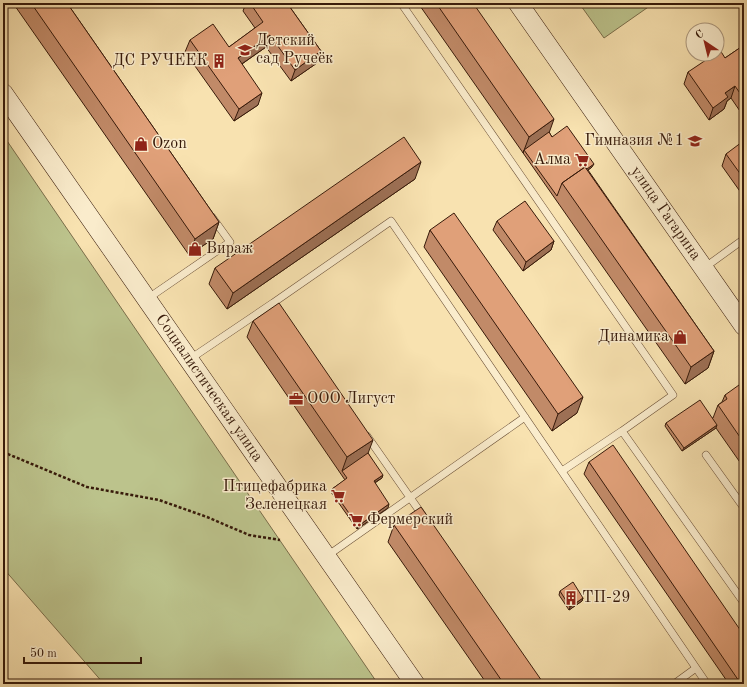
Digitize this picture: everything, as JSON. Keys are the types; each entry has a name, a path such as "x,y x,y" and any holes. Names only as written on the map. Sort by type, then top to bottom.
{"main road":[{"name":"улица Гагарина","path":"518,3 744,326"},
{"name":"Социалистическая улица","path":"3,93 415,684"}],"lane":[{"path":"402,3 673,396 562,471"},
{"path":"147,300 230,242 208,210"},
{"path":"189,360 391,221 707,684"},
{"path":"703,268 744,239"},
{"path":"273,303 286,322"},
{"path":"326,556 525,417"},
{"path":"622,431 744,603"},
{"path":"364,433 428,524"},
{"path":"706,455 744,508"},
{"path":"674,684 696,668"},
{"path":"3,679 7,684"}],"path":[{"path":"3,452 87,487 159,500 208,517 249,535 280,540"}],"green space":[{"path":"579,3 654,3 604,38"},
{"path":"3,135 378,684 104,684 3,568"}],"building":[{"path":"31,3 67,3 219,222 195,239"},
{"name":"ДС РУЧЕЕК","path":"250,3 287,3 321,51 295,70 270,35 238,58 262,93 239,109 190,40 213,24 229,47 263,22"},
{"path":"436,3 473,3 554,119 529,137"},
{"path":"744,45 744,99 735,86 725,93 728,97 713,108 688,72 703,62 725,62 725,58"},
{"path":"567,126 594,164 587,169 585,167 562,183 557,196 524,150 549,132 552,137"},
{"path":"404,137 421,162 233,293 215,268"},
{"path":"742,142 744,145 744,179 726,154"},
{"path":"585,167 714,351 691,367 562,183"},
{"path":"525,201 554,241 526,262 497,221"},
{"path":"454,213 583,397 558,414 430,230"},
{"path":"279,303 373,440 347,457 253,321"},
{"path":"739,385 744,393 744,443 718,405 727,399 725,395"},
{"path":"700,400 717,425 684,448 666,423"},
{"path":"613,445 743,634 744,633 744,684 741,684 589,462"},
{"path":"368,453 383,475 374,481 389,504 358,526 332,489 347,478 342,471"},
{"path":"421,507 544,684 504,684 394,525"},
{"name":"ТП-29","path":"573,582 583,598 570,607 560,591"}],"place":[{"name":"Детский сад Ручеёк","path":"245,50"},
{"name":"ДС РУЧЕЕК","path":"219,61"},
{"name":"Гимназия №1","path":"695,141"},
{"name":"Ozon","path":"141,144"},
{"name":"Алма","path":"582,160"},
{"name":"Вираж","path":"195,249"},
{"name":"Динамика","path":"680,337"},
{"name":"ООО Лигуст","path":"296,399"},
{"name":"Птицефабрика Зеленецкая","path":"338,496"},
{"name":"Фермерский","path":"356,520"},
{"name":"ТП-29","path":"571,598"}]}
